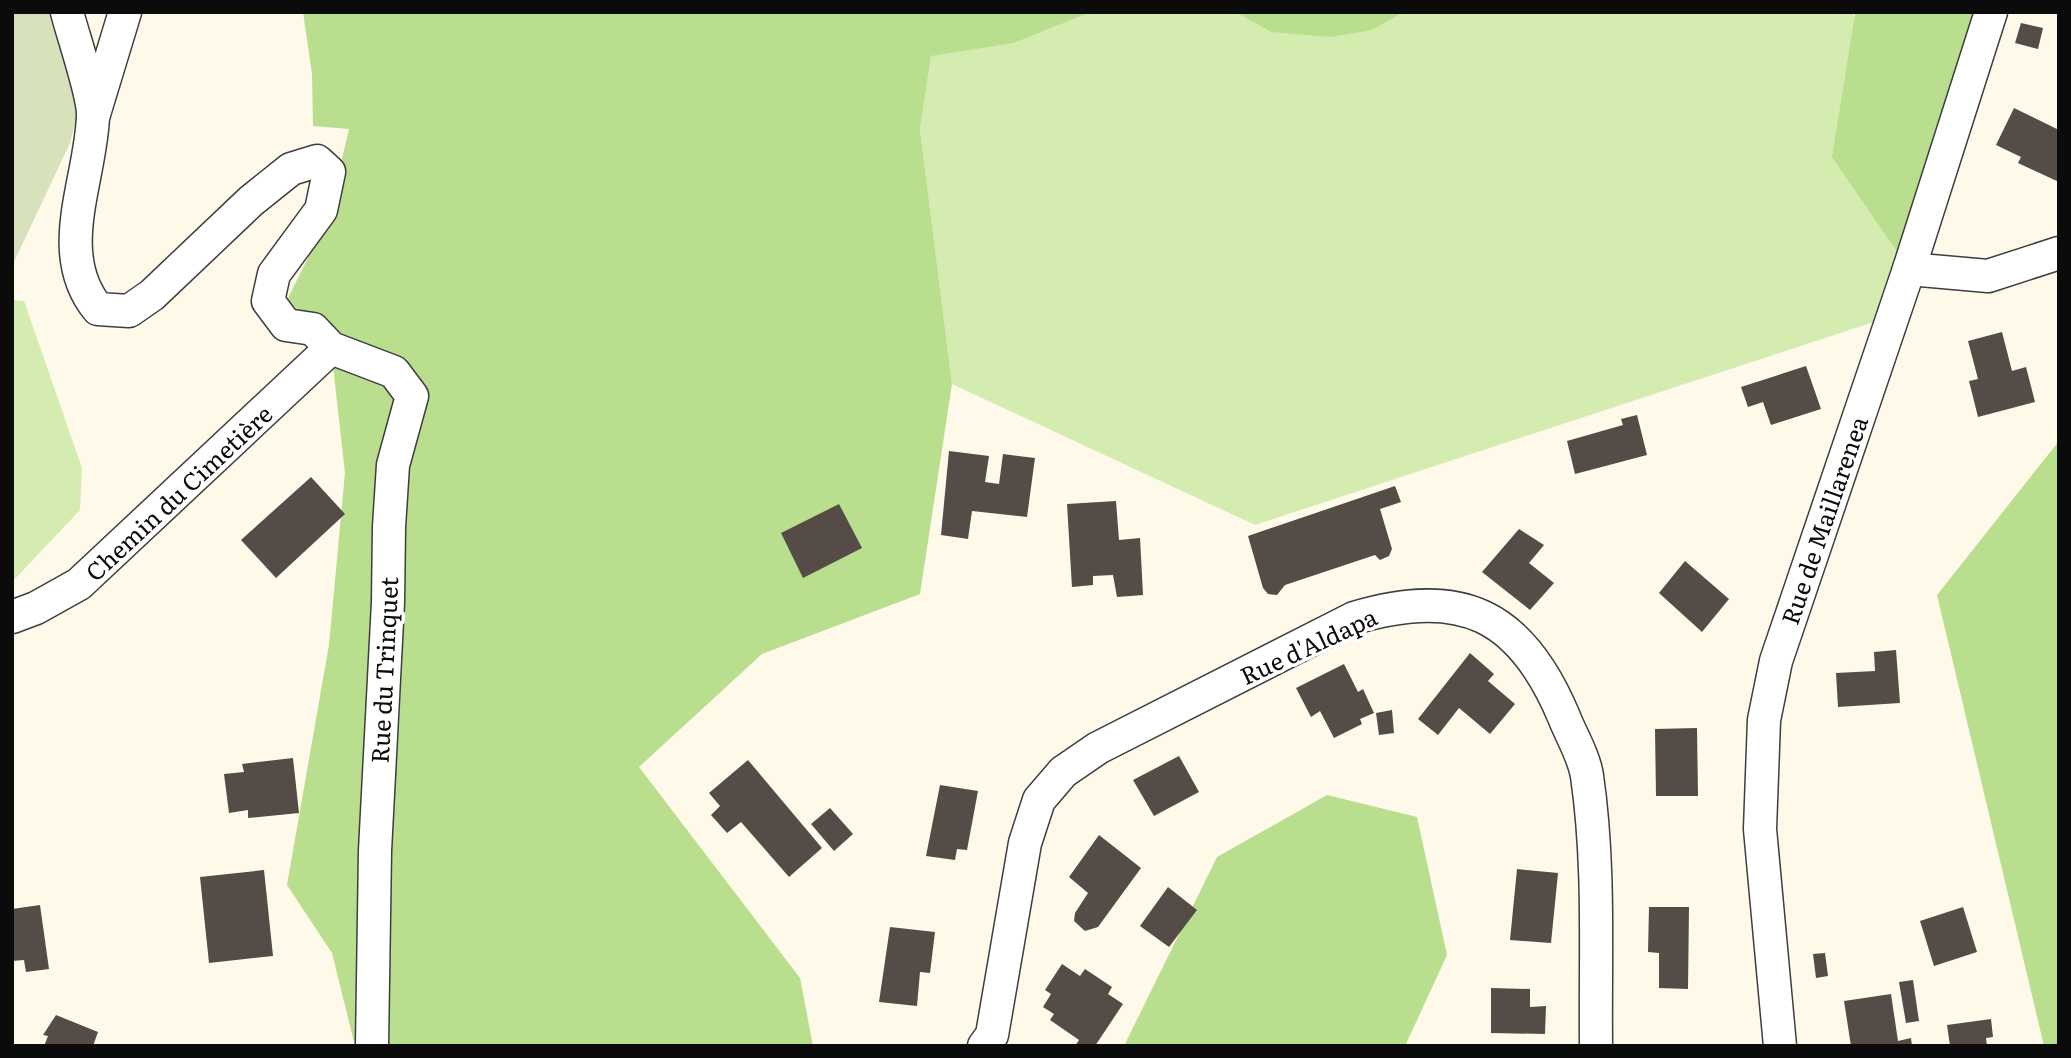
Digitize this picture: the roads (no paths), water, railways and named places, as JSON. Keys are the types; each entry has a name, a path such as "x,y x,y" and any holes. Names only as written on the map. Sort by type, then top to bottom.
{"street":[{"path":"67,12 94,114"},
{"path":"125,12 94,114 75,224 80,270 86,294 98,309 129,311 152,295 251,201 291,169 317,161 329,172 321,209 274,274 268,301 286,325 313,329 331,348"},
{"name":"Rue de Maillarenea","path":"1780,1046 1760,830 1764,720 1776,661 1909,269 1991,12"},
{"path":"1909,269 1988,276 2059,253"},
{"name":"Chemin du Cimetière","path":"12,617 36,608 79,584 331,348"},
{"name":"Rue du Trinquet","path":"331,348 394,372 412,396 393,465 389,527 375,850 372,1046"},
{"name":"Rue d'Aldapa","path":"984,1046 992,1035 1025,843 1039,800 1063,772 1098,748 1354,618 1390,607 1427,605 1455,607 1493,621 1522,644 1546,675 1586,772 1595,857 1596,1046"}]}
